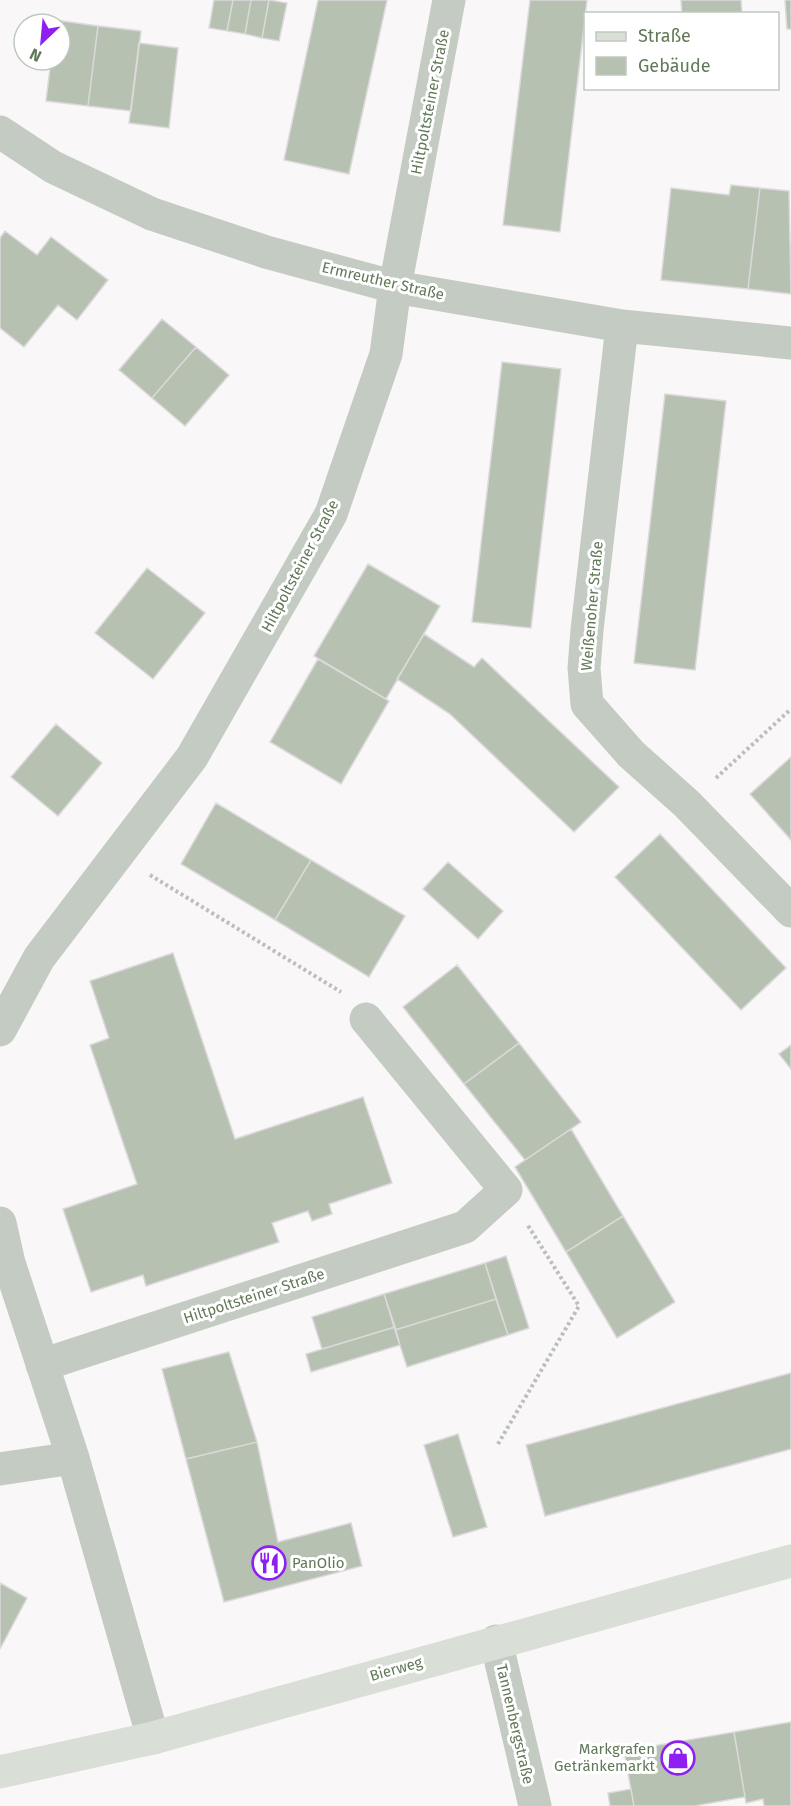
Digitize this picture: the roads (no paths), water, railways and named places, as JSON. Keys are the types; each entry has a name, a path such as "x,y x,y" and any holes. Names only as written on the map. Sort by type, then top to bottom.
{"main road":[{"name":"Bierweg","path":"0,1772 153,1738 791,1561"}],"street":[{"name":"Hiltpoltsteiner Straße","path":"0,1030 39,958 192,757 331,514 386,354 395,287 449,0"},
{"name":"Ermreuther Straße","path":"0,132 53,167 152,214 266,252 395,287 622,326 791,343"},
{"name":"Weißenoher Straße","path":"622,326 587,630 584,668 588,704 632,754 687,804 791,911"},
{"name":"Hiltpoltsteiner Straße","path":"42,1365 465,1227 506,1190 366,1019"},
{"path":"0,1223 9,1263 73,1458 153,1738"},
{"path":"0,1469 73,1458"},
{"name":"Tannenbergstraße","path":"496,1641 535,1806"}],"place":[{"name":"PanOlio","path":"269,1563"},
{"name":"Markgrafen Getränkemarkt","path":"678,1758"}]}
